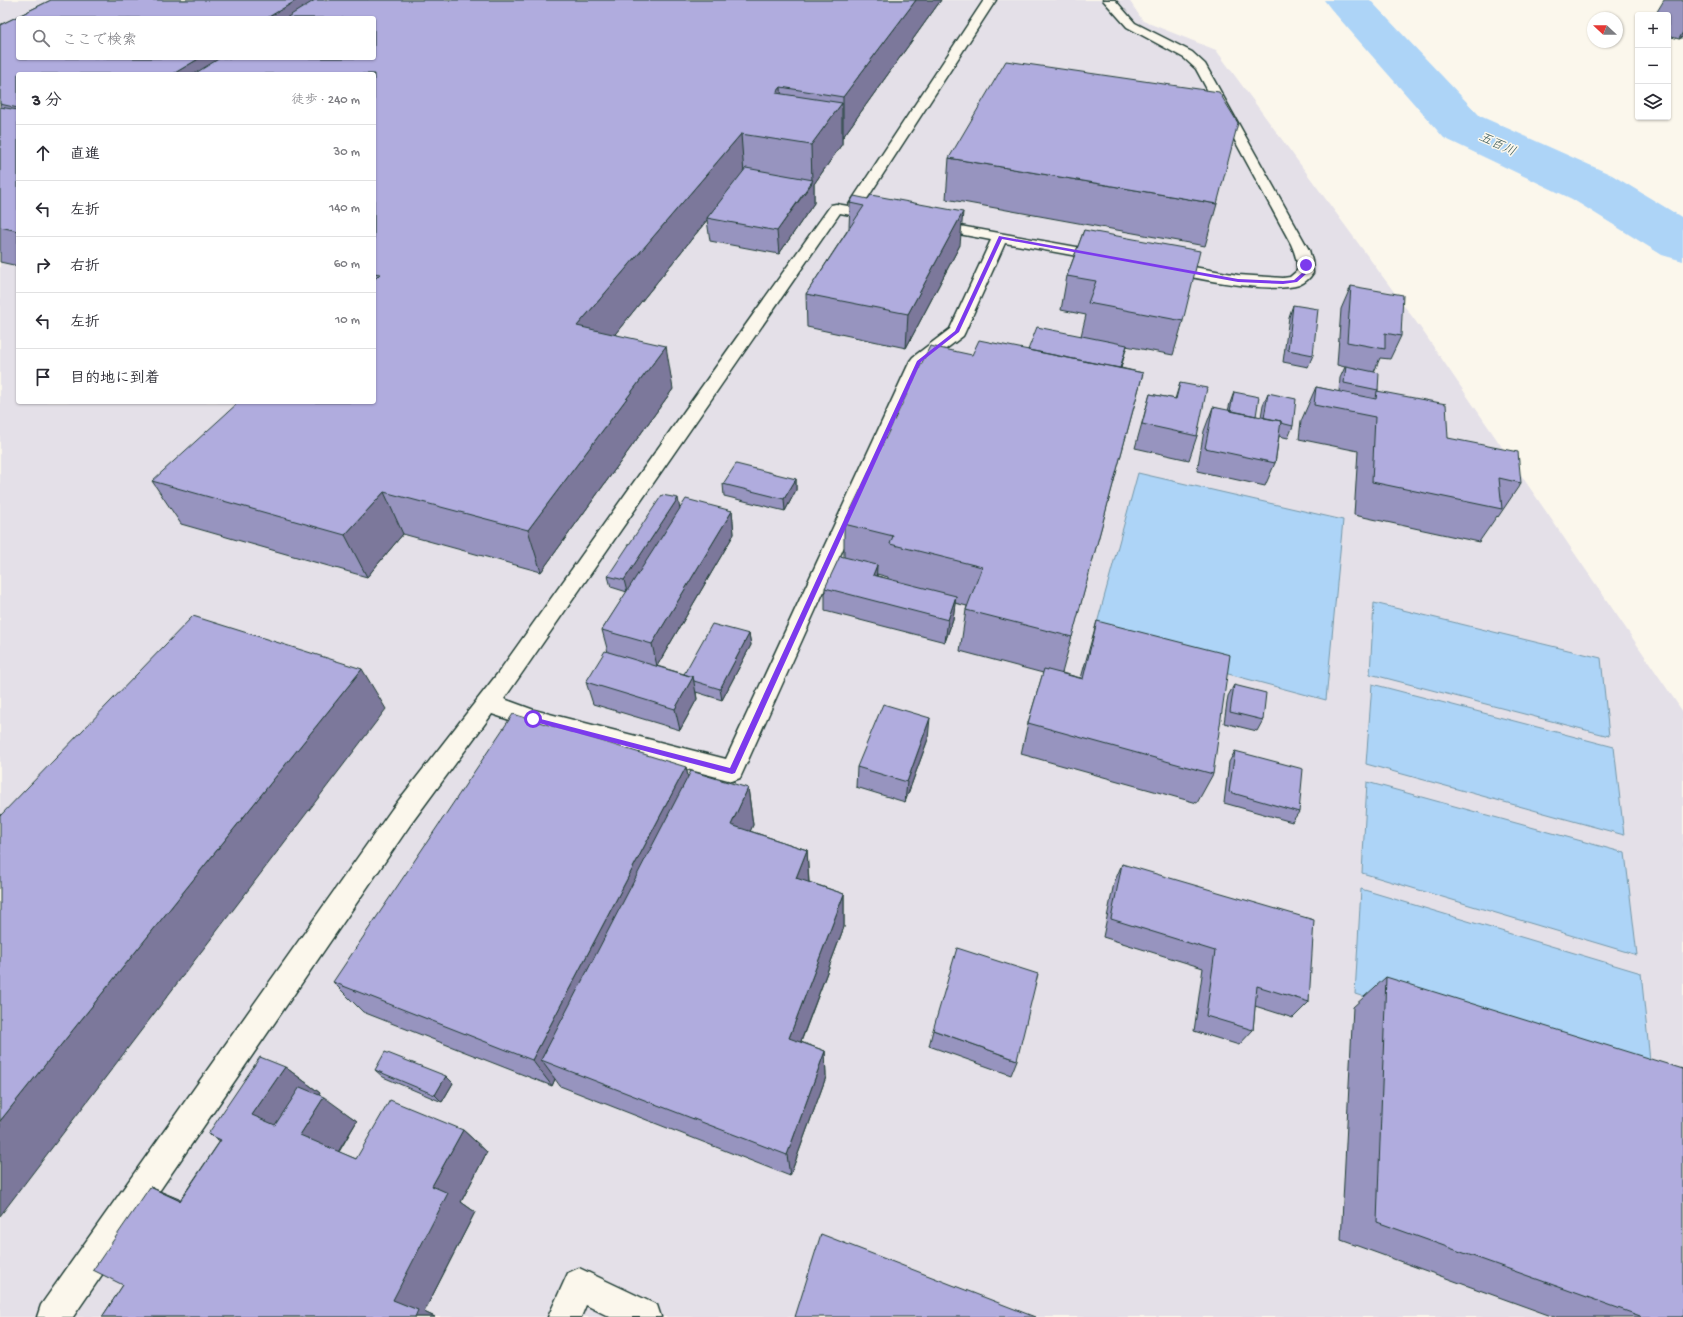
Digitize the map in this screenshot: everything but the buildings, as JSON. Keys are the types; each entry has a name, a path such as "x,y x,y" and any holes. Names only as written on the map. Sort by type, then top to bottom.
{"lane":[{"path":"852,211 990,0"},
{"path":"1109,0 1131,25 1188,56 1201,67 1290,229 1306,265 1304,273 1295,281 1283,283 1238,280 1146,264"},
{"path":"53,1317 401,817 488,703 836,208 1123,260"},
{"path":"488,703 533,719 732,771 919,361 957,332 1000,237"},
{"path":"564,1317 579,1284 645,1317"}],"shaded area":[{"path":"0,0 1129,0 1143,21 1216,50 1422,330 1683,712 1683,1317 0,1317"}],"water":[{"path":"1138,473 1343,520 1326,700 1093,638"},
{"path":"1374,603 1601,658 1609,736 1370,674"},
{"path":"1372,684 1614,747 1624,835 1366,764"},
{"path":"1367,782 1625,853 1637,955 1362,873"},
{"path":"1361,889 1641,973 1653,1090 1355,994"}],"waterway":[{"name":"五百川","path":"1346,0 1462,127 1592,187 1683,243"}],"route":[{"path":"533,719 732,771 919,361 957,332 1000,237 1238,280 1283,283 1295,281 1304,273 1306,265"}]}
